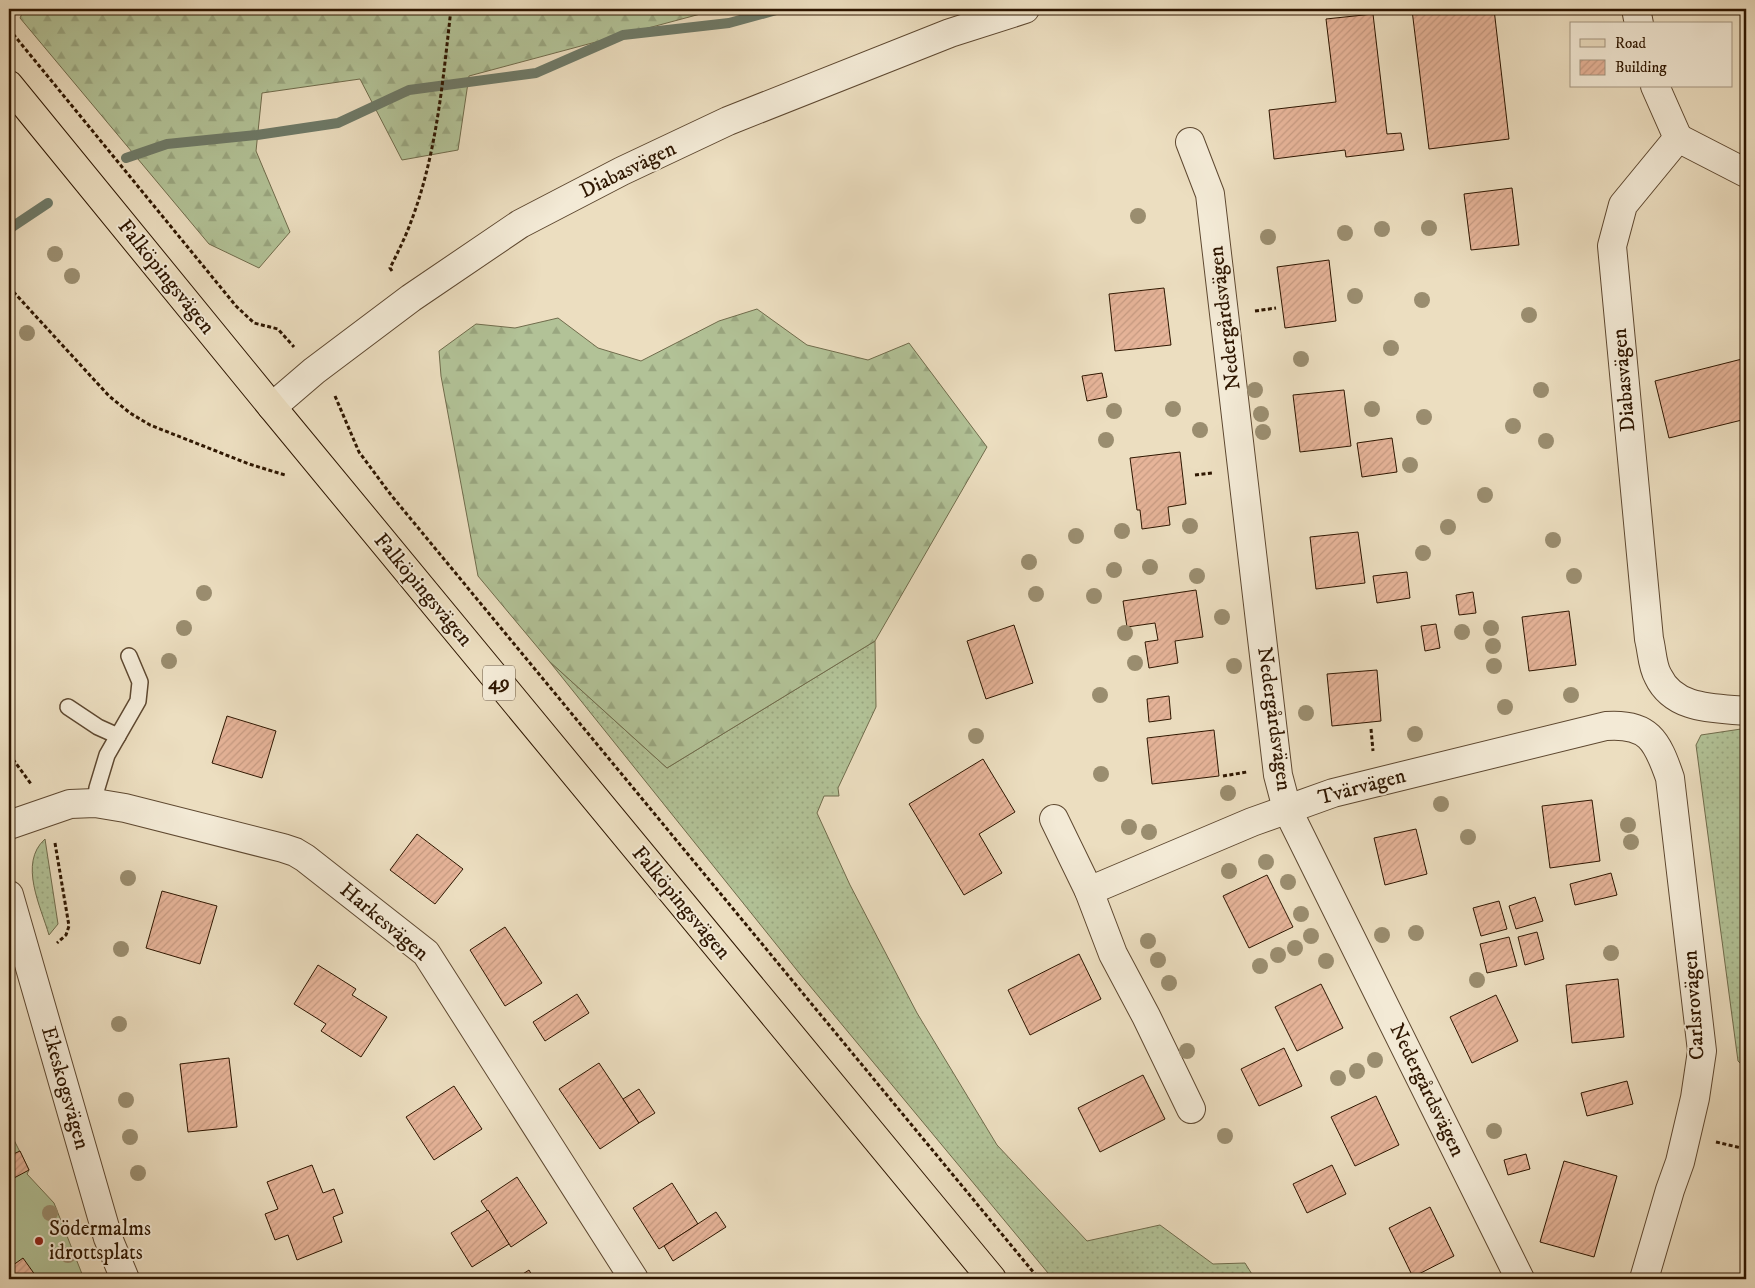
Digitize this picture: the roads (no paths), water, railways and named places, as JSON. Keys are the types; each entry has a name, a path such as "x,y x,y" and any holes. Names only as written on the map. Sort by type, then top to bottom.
{"main road":[{"name":"Falköpingsvägen","path":"9,85 272,407 992,1279"}],"street":[{"name":"Diabasvägen","path":"272,407 314,371 411,298 520,224 622,171 728,121 950,33 1025,9"},
{"path":"1636,9 1639,22"},
{"path":"1656,88 1678,138 1746,173"},
{"name":"Diabasvägen","path":"1678,138 1623,205 1612,246 1649,639 1657,676 1671,694 1691,705 1746,711"},
{"name":"Nedergårdsvägen","path":"1190,142 1210,194 1278,775 1287,809 1520,1279"},
{"name":"Tvärvägen","path":"1089,892 1287,809 1333,793 1606,726 1620,725 1645,732"},
{"name":"Carlsrovägen","path":"1644,1279 1680,1162 1695,1098 1702,1051 1670,778 1663,757 1654,741 1645,732"},
{"name":"Harkesvägen","path":"9,825 70,804 96,803 125,808 295,852 306,858 426,953 634,1279"},
{"path":"1054,819 1089,892 1113,954 1191,1108"},
{"name":"Ekeskogsvägen","path":"9,895 108,1238 125,1279"}],"lane":[{"path":"96,803 97,788 107,755 138,701 140,682 129,656"},
{"path":"68,706 98,727 118,736"}],"waterway":[{"path":"126,158 167,144 257,135 338,123 409,90 536,73 623,35 729,23 780,9"},
{"path":"9,229 48,203"}],"place":[{"name":"Södermalms idrottsplats","path":"39,1241"}]}
